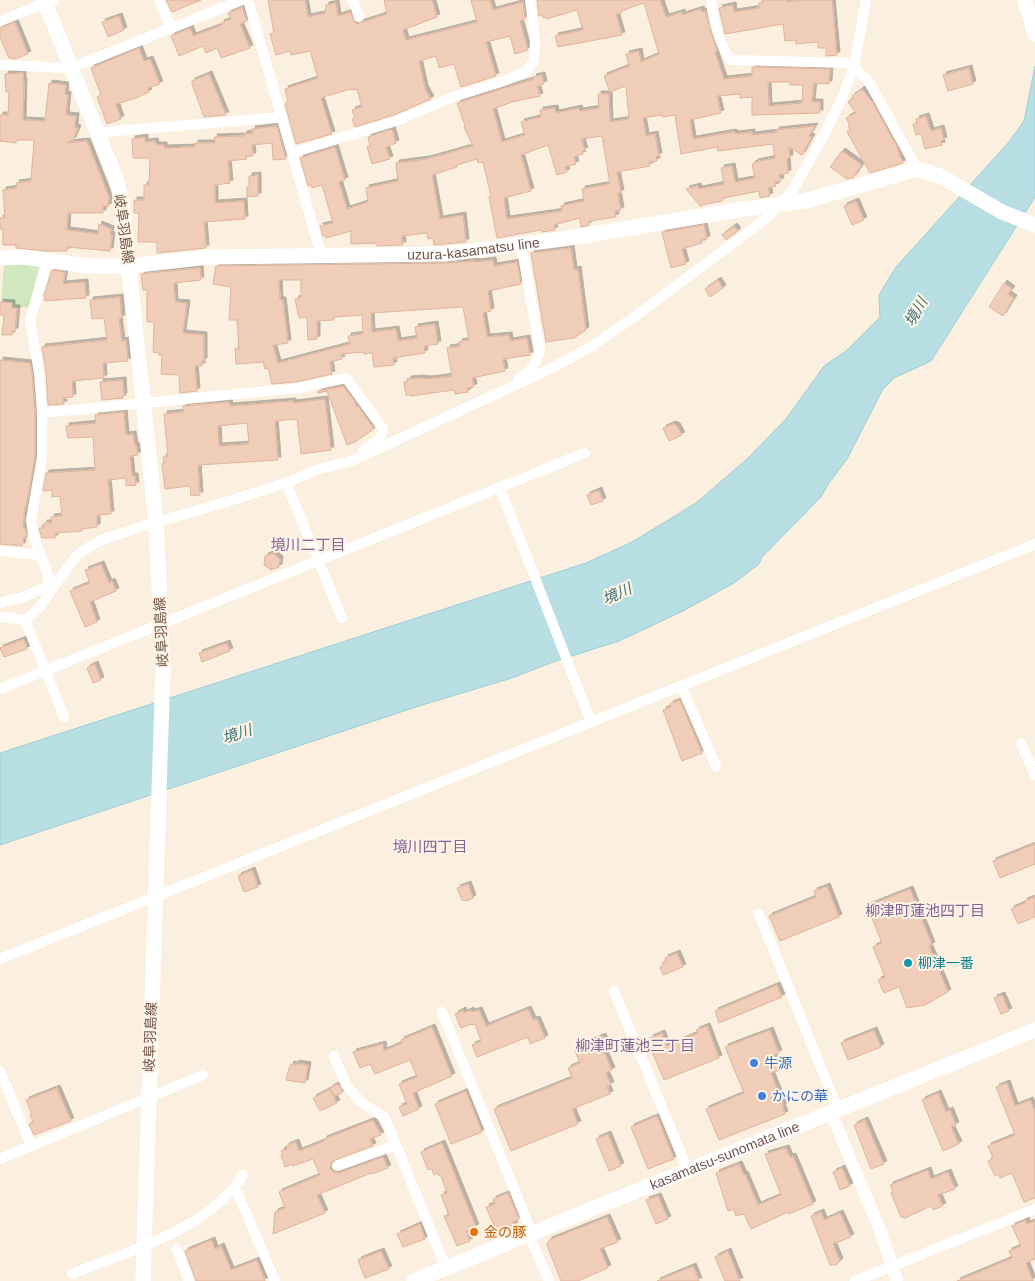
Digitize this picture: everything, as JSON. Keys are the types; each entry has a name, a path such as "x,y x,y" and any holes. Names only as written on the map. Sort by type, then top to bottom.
{"main road":[{"path":"1025,0 1035,34"},
{"name":"岐阜羽島線","path":"48,1 71,68 116,179 122,202 156,522 163,670 143,1281"},
{"path":"917,169 940,176 1002,212 1035,225"},
{"name":"uzura-kasamatsu line","path":"0,258 48,259 88,266 129,266 209,257 321,254 446,254 521,245 805,201 917,169"},
{"name":"kasamatsu-sunomata line","path":"414,1281 1035,1030"}],"street":[{"path":"159,0 170,28"},
{"path":"0,65 71,68 242,0"},
{"path":"248,0 319,241 321,254"},
{"path":"353,0 359,17"},
{"path":"292,153 396,121 453,97 507,80 525,72 534,61 535,40 530,0"},
{"path":"711,0 717,30 725,53 731,60 846,63 854,67 869,82 917,169"},
{"path":"0,617 25,620 40,607 53,584 78,554 101,540 288,482 316,470 354,460 550,369 592,346 762,222 793,190 824,135 854,67 866,0"},
{"path":"0,21 48,1"},
{"path":"98,135 106,132 282,117"},
{"path":"515,385 517,380 528,372 539,359 540,350 521,245"},
{"path":"48,259 30,320 39,373 42,413 42,457 32,520 33,534 39,556 53,584"},
{"path":"42,413 300,388 346,378 383,429 382,434 373,444 356,455 354,460"},
{"path":"0,689 585,453"},
{"path":"288,482 289,490 342,618"},
{"path":"500,488 591,722"},
{"path":"0,959 1035,544"},
{"path":"0,551 39,556"},
{"path":"0,603 23,597 53,584"},
{"path":"25,620 64,717"},
{"path":"681,686 716,766"},
{"path":"1021,743 1035,775"},
{"path":"759,914 878,1226 897,1281"},
{"path":"614,991 688,1170"},
{"path":"442,1012 527,1221 529,1234 549,1281"},
{"path":"334,1056 346,1085 361,1102 385,1118 446,1268"},
{"path":"0,1072 31,1146"},
{"path":"0,1159 203,1075"},
{"path":"337,1166 396,1145"},
{"path":"72,1274 183,1228 211,1210 234,1190 243,1175"},
{"path":"234,1190 238,1194 275,1281"},
{"path":"854,1281 1035,1209"},
{"path":"177,1249 189,1281"}],"green space":[{"path":"4,262 40,263 29,307 1,309"}],"water":[{"name":"境川","path":"1035,66 1035,197 931,361 894,378 883,389 847,459 821,497 762,557 759,564 734,583 683,611 619,641 553,662 512,678 419,706 0,845 0,753 586,563 632,542 696,503 747,459 786,419 824,366 846,351 880,317 879,295 896,267 1008,143 1024,121"}],"building":[{"path":"166,0 201,0 172,12"},
{"path":"268,0 305,0 308,17 325,13 326,5 336,3 338,16 350,12 356,24 387,14 384,0 432,0 437,17 403,30 406,40 477,22 471,0 490,0 493,10 523,2 525,19 520,21 528,50 515,54 510,36 486,42 496,76 461,87 454,64 439,68 436,56 419,61 425,88 431,99 394,115 355,127 352,119 355,118 352,110 362,107 357,89 323,97 321,99 332,134 296,144 285,104 288,102 285,89 318,78 310,51 291,55 290,51 276,55 270,34 274,33"},
{"path":"537,0 660,0 666,17 682,12 682,15 701,9 702,12 705,11 724,79 752,76 752,67 830,69 829,84 814,83 812,102 820,102 820,113 752,115 752,97 740,98 740,94 717,96 721,113 690,120 693,139 733,132 736,134 752,132 752,135 777,132 776,130 815,126 809,136 812,137 802,155 789,147 790,158 787,159 788,173 779,175 781,181 775,182 776,186 768,188 770,196 760,198 759,191 724,198 722,201 702,205 701,207 686,189 698,186 699,189 724,184 721,168 732,166 735,182 755,178 752,164 775,158 773,144 718,151 717,147 681,154 675,115 643,118 646,136 655,134 659,156 656,156 657,161 649,162 650,166 617,172 621,193 618,193 621,210 615,211 616,217 589,221 589,225 581,227 580,218 554,225 555,230 542,232 541,230 497,238 489,197 491,196 483,162 478,163 477,159 432,175 440,219 463,215 466,242 434,245 433,238 428,239 427,233 402,236 403,245 377,246 377,243 351,244 351,231 326,238 326,236 323,236 320,226 333,223 322,185 312,188 311,185 308,186 300,158 335,147 345,180 339,182 347,209 368,202 366,188 398,181 396,163 427,159 473,146 464,127 457,103 534,79 533,77 542,75 544,84 537,86 540,96 512,102 493,109 502,142 525,135 521,122 541,117 540,110 555,108 556,113 579,108 580,111 599,108 598,94 609,94 610,122 629,119 626,86 610,92 604,76 629,66 626,54 639,51 641,62 659,54 644,3 616,14 622,35 558,47 555,36 583,30 577,10 547,19 546,17 543,18 542,15 539,16","holes":["768,82 790,82 790,85 803,85 802,103 769,106","602,136 610,184 582,189 584,201 561,206 562,211 507,219 504,198 531,191 521,155 548,145 557,175 567,172 565,167 576,164 574,157 583,154 582,151 585,150 581,139"]},
{"path":"763,0 787,0 787,2 832,0 837,55 826,56 826,48 818,48 818,42 796,44 796,40 785,41 783,24 725,34 719,8 733,5 734,12 759,8 759,3 763,2"},
{"path":"242,7 247,21 240,24 250,48 221,58 217,48 206,53 203,46 179,56 171,36 190,28 193,36 222,25 221,23 231,19 228,13"},
{"path":"119,16 124,30 108,37 102,22"},
{"path":"15,22 28,54 15,59 9,58 0,37 0,28"},
{"path":"139,48 144,61 150,59 160,84 148,88 149,92 136,98 116,104 121,119 107,124 97,97 101,95 91,68"},
{"path":"969,68 973,84 948,91 943,75"},
{"path":"23,73 23,120 45,121 49,83 66,85 65,94 68,95 66,115 76,116 75,127 78,128 73,140 67,143 87,141 109,197 108,207 103,206 103,213 68,213 67,230 98,234 99,224 111,229 110,251 67,247 67,251 46,251 16,248 16,245 3,245 3,229 0,229 0,218 5,218 3,190 17,188 16,183 31,181 34,140 16,140 16,143 0,141 0,115 8,115 9,92 6,92 5,74"},
{"path":"209,74 226,115 204,117 192,81"},
{"path":"862,89 873,103 896,145 903,163 870,173 847,132 850,130 848,126 850,125 846,118 856,113 848,102 853,98 852,96"},
{"path":"926,116 931,131 941,128 944,140 941,141 942,145 925,149 922,137 920,134 916,135 913,124 917,123 916,119"},
{"path":"277,126 286,159 273,160 272,143 252,145 253,156 246,156 247,159 228,161 230,183 215,185 215,203 244,201 245,219 204,222 206,248 157,253 157,242 138,242 139,213 134,213 134,200 144,200 144,185 149,185 150,158 133,158 132,139 145,137 145,142 155,141 156,145 164,145 164,148 195,147 195,143 215,143 214,137 244,136 244,134 253,133 252,129"},
{"path":"392,129 396,143 386,147 390,159 372,164 367,147 370,146 368,137"},
{"path":"842,151 862,165 853,178 847,179 830,167"},
{"path":"258,175 258,196 247,197 249,176"},
{"path":"856,201 864,220 852,225 844,206"},
{"path":"704,225 707,239 701,240 702,243 682,249 686,264 671,268 662,232"},
{"path":"734,226 738,231 726,240 722,235"},
{"path":"571,248 574,270 578,269 586,330 574,338 546,342 531,253"},
{"path":"493,260 494,266 517,262 521,284 488,291 491,311 483,313 487,337 509,335 510,341 527,338 530,355 503,359 505,371 472,378 474,387 467,388 468,392 455,394 454,390 411,396 406,395 404,382 408,381 408,379 452,376 447,348 460,346 459,342 469,340 463,307 371,313 372,332 396,329 398,341 417,338 415,327 435,324 438,344 424,346 425,353 393,358 394,365 374,367 372,353 341,354 342,359 330,362 332,374 296,382 272,384 268,368 265,369 263,362 236,364 235,349 239,349 237,320 229,320 231,287 213,284 216,266 476,262","holes":["279,280 301,280 301,298 295,299 299,318 306,317 307,319 308,340 317,339 317,321 334,320 334,317 362,315 363,334 348,336 350,344 278,363 273,345 288,343 283,300 280,300"]},
{"path":"200,268 201,280 174,283 175,302 187,303 183,333 204,335 204,361 202,361 202,366 195,366 197,391 180,393 179,375 161,374 162,355 153,352 154,322 147,322 147,290 143,290 141,274"},
{"path":"52,270 65,272 63,284 85,282 86,298 45,301 44,295"},
{"path":"718,280 723,288 710,297 705,289"},
{"path":"1004,283 1012,289 1008,294 1014,298 1003,316 989,307"},
{"path":"120,297 122,318 119,319 122,341 126,340 128,361 103,363 104,378 72,381 73,397 63,398 64,404 48,405 42,347 107,340 104,318 92,319 90,300"},
{"path":"0,302 12,303 12,308 17,308 15,331 12,331 12,335 2,335 4,315 0,315"},
{"path":"0,360 30,363 32,374 35,413 35,456 25,507 23,528 25,528 27,537 24,537 22,546 0,544"},
{"path":"123,380 123,398 102,400 100,382"},
{"path":"343,386 374,429 347,445 327,391 318,393 318,391"},
{"path":"325,399 331,450 301,454 297,419 275,421 278,460 198,465 200,495 191,496 190,486 165,489 162,464 164,463 163,457 168,457 164,414 184,412 183,406 229,402 230,406 293,401 293,403","holes":["247,423 249,444 219,446 218,426"]},
{"path":"124,412 126,435 133,434 135,446 137,446 138,455 130,456 132,476 135,476 136,485 126,486 126,478 108,480 111,514 97,515 97,527 82,529 82,531 55,533 55,538 42,538 39,528 44,528 44,523 52,523 51,517 62,516 60,496 52,497 52,490 43,491 46,473 95,470 93,437 68,438 66,426 96,423 95,415"},
{"path":"673,424 677,426 682,435 669,441 663,428"},
{"path":"599,490 603,501 591,505 587,495"},
{"path":"273,553 280,559 279,567 271,570 264,565 265,556"},
{"path":"101,564 109,583 112,581 116,591 90,602 97,622 85,627 70,591 90,583 85,570"},
{"path":"24,639 27,649 4,657 0,648"},
{"path":"227,643 230,651 202,662 199,653"},
{"path":"95,664 101,680 93,683 87,668"},
{"path":"680,700 702,753 682,761 663,710 671,707 670,704"},
{"path":"1035,844 1035,864 1000,878 993,861"},
{"path":"252,870 258,887 244,892 238,876"},
{"path":"468,884 473,898 467,901 462,900 457,888"},
{"path":"827,886 839,917 780,941 769,916 816,897 814,891"},
{"name":"柳津一番","path":"910,889 932,945 929,946 948,992 925,1005 907,1008 899,987 884,993 878,980 885,977 873,947 882,943 867,906"},
{"path":"1035,897 1035,917 1018,924 1011,909"},
{"path":"677,953 683,967 663,975 660,967 666,961 665,958"},
{"path":"777,985 782,997 719,1023 715,1011"},
{"path":"1002,995 1009,1011 1001,1014 994,998"},
{"path":"528,1009 533,1020 537,1019 545,1038 530,1044 528,1037 477,1057 472,1045 481,1041 475,1024 461,1028 455,1014 463,1010 464,1013 471,1010 472,1012 479,1010 486,1026"},
{"path":"707,1026 719,1058 664,1080 650,1047 653,1046 650,1038 662,1033 667,1046 698,1033 696,1030"},
{"path":"432,1027 452,1076 413,1093 419,1109 403,1116 399,1107 407,1104 399,1084 417,1077 410,1060 375,1074 370,1064 360,1068 353,1052 383,1044 384,1051 402,1043 401,1040"},
{"path":"770,1030 779,1053 773,1055 779,1070 771,1073 784,1106 782,1106 785,1114 719,1140 706,1109 744,1093 725,1047"},
{"path":"874,1030 881,1047 848,1060 841,1043"},
{"path":"603,1036 606,1045 602,1047 612,1070 606,1073 611,1085 607,1086 610,1094 572,1109 578,1124 511,1151 494,1109 572,1078 568,1068 580,1063 574,1048"},
{"path":"296,1063 308,1065 305,1083 286,1080 291,1064 296,1065"},
{"path":"1007,1083 1015,1106 1030,1100 1035,1112 1035,1198 1024,1202 1012,1173 1000,1178 999,1174 995,1176 988,1161 993,1158 988,1146 1015,1135 996,1087"},
{"path":"338,1084 343,1092 335,1096 330,1088"},
{"path":"57,1088 71,1121 34,1135 29,1124 33,1122 30,1114 32,1114 26,1100"},
{"path":"330,1089 337,1103 320,1111 313,1098"},
{"path":"466,1091 482,1132 451,1144 435,1104"},
{"path":"938,1093 946,1112 950,1110 956,1125 951,1127 959,1144 943,1151 922,1100"},
{"path":"657,1116 674,1159 648,1169 631,1127"},
{"path":"373,1120 381,1135 370,1139 373,1146 335,1160 330,1168 333,1172 339,1173 383,1157 388,1168 317,1195 325,1213 273,1234 275,1212 285,1208 279,1192 320,1175 313,1159 285,1167 281,1151 287,1149 286,1146 296,1142 299,1151"},
{"path":"865,1120 884,1164 871,1169 854,1125"},
{"path":"608,1134 621,1166 609,1171 596,1139"},
{"path":"442,1143 476,1227 466,1231 470,1241 457,1246 444,1216 449,1215 441,1195 447,1193 441,1176 438,1173 434,1175 432,1169 428,1170 421,1152"},
{"path":"786,1148 790,1157 793,1156 813,1204 789,1214 788,1212 751,1229 744,1214 736,1216 733,1209 728,1211 716,1173 739,1164 758,1205 781,1195 765,1154"},
{"path":"842,1168 850,1186 840,1190 833,1172"},
{"path":"928,1170 931,1179 948,1172 955,1189 938,1195 943,1206 933,1210 931,1206 905,1218 901,1217 891,1193 893,1192 890,1185"},
{"path":"508,1193 519,1219 513,1222 515,1225 500,1231 499,1228 496,1230 486,1207 495,1204 493,1199"},
{"path":"658,1196 668,1219 656,1224 646,1200"},
{"path":"821,1212 824,1220 840,1213 851,1237 833,1244 840,1261 836,1265 830,1265 811,1216"},
{"path":"607,1217 618,1242 600,1249 608,1268 578,1281 561,1281 547,1245 549,1240"},
{"path":"1026,1220 1027,1224 1035,1221 1035,1259 1026,1263 1033,1281 957,1281 1012,1258 1009,1251 1021,1246 1012,1226"},
{"path":"420,1224 425,1239 403,1247 397,1234"},
{"path":"212,1240 215,1249 221,1246 231,1270 257,1260 265,1281 196,1281 185,1251"},
{"path":"381,1251 389,1269 365,1278 358,1260"},
{"path":"728,1251 740,1281 725,1281 715,1257"},
{"path":"693,1266 699,1281 657,1281"}],"place":[{"name":"柳津一番","path":"908,963"},
{"name":"牛源","path":"754,1063"},
{"name":"かにの華","path":"762,1096"},
{"name":"金の豚","path":"474,1232"}],"district":[{"name":"境川二丁目","path":"308,545"},
{"name":"境川四丁目","path":"430,847"},
{"name":"柳津町蓮池四丁目","path":"925,911"},
{"name":"柳津町蓮池三丁目","path":"635,1046"}]}
